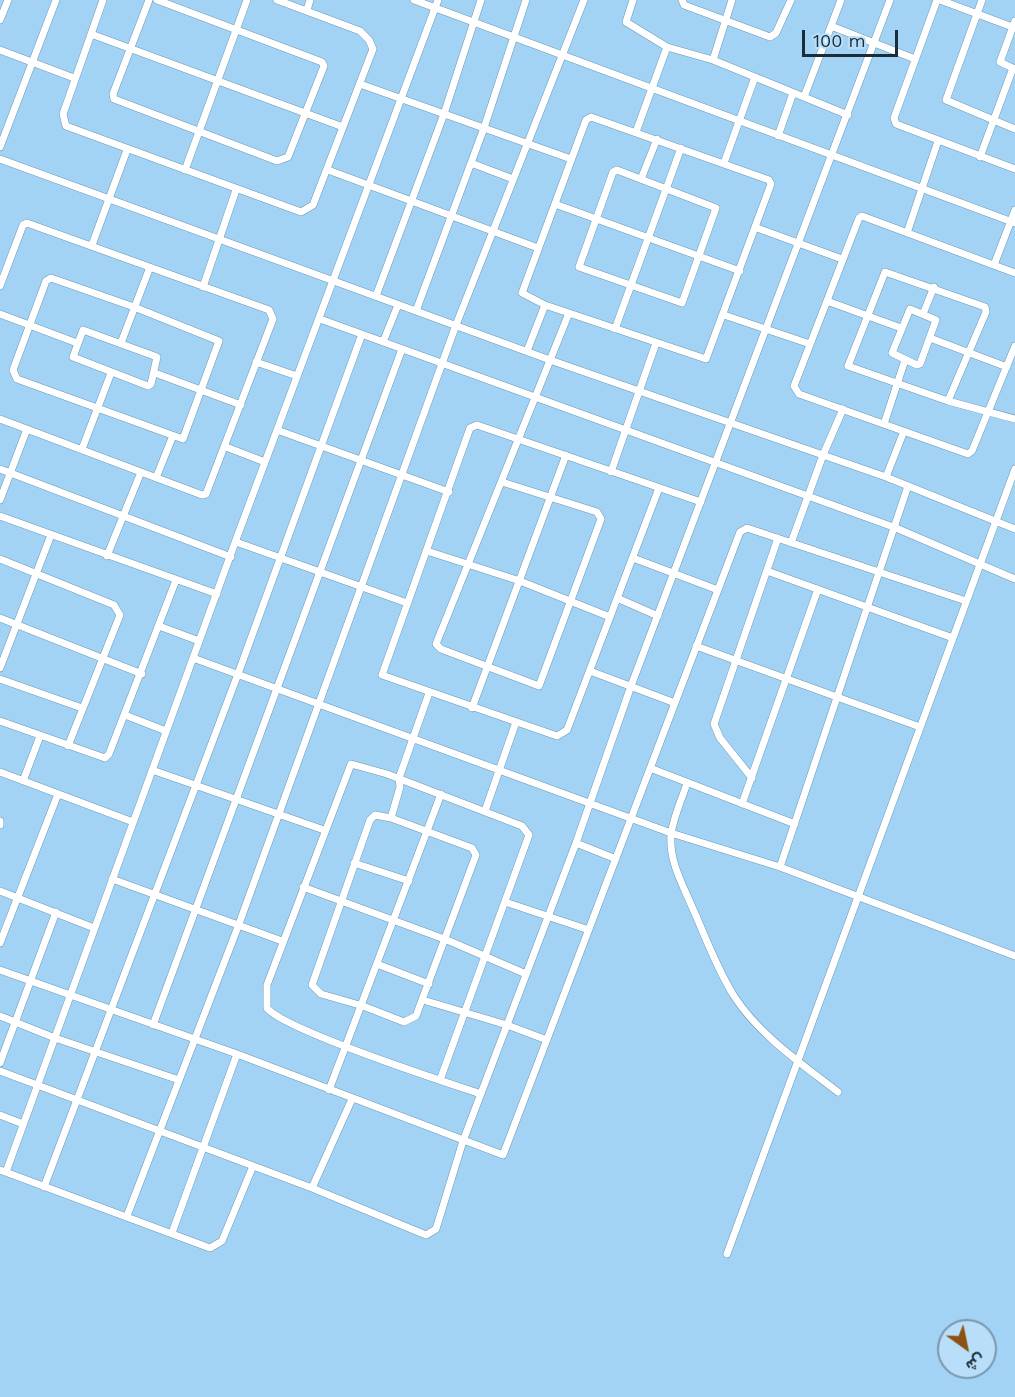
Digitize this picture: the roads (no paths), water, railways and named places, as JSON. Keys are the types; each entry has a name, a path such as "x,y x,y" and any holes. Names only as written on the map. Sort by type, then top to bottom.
{"street":[{"path":"0,147 56,0"},
{"path":"103,0 63,114 66,126 301,212 313,205 373,49 369,40 360,31 277,0"},
{"path":"149,0 113,94 114,99 277,161 288,157 324,66 322,62 157,0"},
{"path":"185,170 247,0"},
{"path":"307,10 310,0"},
{"path":"414,0 1013,223"},
{"path":"254,1166 219,1244 210,1248 3,1171 38,1085 199,641 438,0"},
{"path":"376,296 444,114 481,0"},
{"path":"416,311 484,128 526,0"},
{"path":"128,1216 239,924 456,326 584,0"},
{"path":"633,0 626,22 667,47 713,60 848,115"},
{"path":"682,0 684,5 770,37 776,33 791,0"},
{"path":"713,60 732,0"},
{"path":"804,97 841,0"},
{"path":"0,1071 312,1188 426,1235 436,1229 463,1141 576,843 631,687 730,422 833,157 890,0"},
{"path":"981,157 1014,68 1000,62 1014,26 939,0 894,118 900,128 938,141 981,157 1015,169"},
{"path":"982,0 946,100 1015,129"},
{"path":"0,20 5,2"},
{"path":"831,27 915,58"},
{"path":"91,34 343,127"},
{"path":"636,132 667,47"},
{"path":"0,50 74,78"},
{"path":"724,163 755,77"},
{"path":"360,84 571,159"},
{"path":"777,136 793,93"},
{"path":"588,118 636,132 769,180 771,184 757,228 705,360 545,305 522,293 588,118"},
{"path":"641,179 657,139"},
{"path":"907,232 938,141"},
{"path":"615,329 681,148"},
{"path":"92,245 127,150"},
{"path":"0,159 550,360 886,477 1015,529"},
{"path":"471,163 513,179"},
{"path":"328,170 452,214 538,248"},
{"path":"617,170 641,179 716,208 701,256 682,303 579,267 614,172 617,170"},
{"path":"204,287 236,190"},
{"path":"555,204 740,271"},
{"path":"994,265 1013,223 1015,210"},
{"path":"1015,273 862,216 859,218 794,386 795,390 843,409 968,454 972,451 1015,346"},
{"path":"0,286 3,267 25,224 92,245 272,313 273,319 226,447 206,494 202,495 0,419"},
{"path":"757,228 843,259"},
{"path":"121,343 150,267"},
{"path":"948,401 986,312 985,307 934,287 885,272 866,315 848,366 948,401 1015,419"},
{"path":"51,278 134,307 219,341 185,437 179,440 14,376 13,370 46,282 51,278"},
{"path":"923,314 934,287"},
{"path":"827,301 901,328"},
{"path":"383,342 398,305"},
{"path":"527,351 545,305"},
{"path":"910,309 936,320 920,364 917,365 892,353 901,328 910,309"},
{"path":"502,482 597,512 601,519 572,602 538,686 441,649 436,644 569,313"},
{"path":"0,314 77,343"},
{"path":"724,315 810,344"},
{"path":"320,319 896,528 979,566 1015,579"},
{"path":"83,330 121,343 157,357 155,373 148,386 111,373 73,357 77,343 83,330"},
{"path":"44,1187 238,674 362,334"},
{"path":"930,338 1007,367"},
{"path":"611,472 656,343"},
{"path":"153,1024 402,349"},
{"path":"884,424 905,360"},
{"path":"256,362 297,376"},
{"path":"82,449 111,373"},
{"path":"155,373 241,405"},
{"path":"791,543 823,455 843,409"},
{"path":"659,488 567,730 563,734 557,736 384,677 381,672 449,492 470,428 482,425 701,502"},
{"path":"0,500 27,429"},
{"path":"278,430 449,492"},
{"path":"886,477 904,431"},
{"path":"156,478 172,438"},
{"path":"226,447 265,462"},
{"path":"472,708 566,455"},
{"path":"0,469 231,557"},
{"path":"727,1254 1015,469"},
{"path":"107,556 141,472"},
{"path":"780,867 896,528 908,486"},
{"path":"0,516 217,594"},
{"path":"0,970 237,1054 498,1155 505,1153 696,646 743,529 778,538 966,601"},
{"path":"0,668 51,536"},
{"path":"752,778 720,738 714,724 778,538"},
{"path":"236,542 407,603"},
{"path":"427,551 520,581 610,617"},
{"path":"633,558 718,590"},
{"path":"0,560 37,573 114,605 118,609 120,615 68,746"},
{"path":"767,571 953,638"},
{"path":"0,721 105,758 109,754 125,715 176,580"},
{"path":"742,804 818,589"},
{"path":"617,598 658,616"},
{"path":"0,618 141,674"},
{"path":"159,626 199,641"},
{"path":"696,646 920,727"},
{"path":"193,658 671,832 780,867 1015,956"},
{"path":"590,671 675,702"},
{"path":"0,679 82,708"},
{"path":"391,819 400,787 399,778 429,693"},
{"path":"125,715 166,731"},
{"path":"485,811 516,722"},
{"path":"23,781 40,736"},
{"path":"440,1080 529,836 522,826 485,811 399,778 351,764 265,990 267,1008 289,1023 348,1046 440,1080 481,1094"},
{"path":"650,768 795,824"},
{"path":"152,770 324,830"},
{"path":"0,772 133,822"},
{"path":"687,783 671,832 671,851 676,869 712,954 734,997 755,1022 797,1061 838,1092"},
{"path":"0,943 58,794"},
{"path":"330,1090 441,794"},
{"path":"372,817 391,819 427,832 472,848 476,855 447,940 416,1016 404,1022 363,1006 321,994 312,985 372,817"},
{"path":"576,843 616,859"},
{"path":"354,863 409,881"},
{"path":"112,879 282,941"},
{"path":"303,887 447,940 526,974"},
{"path":"0,891 94,928"},
{"path":"505,902 589,930"},
{"path":"0,1063 56,912"},
{"path":"377,964 429,984"},
{"path":"423,1000 548,1040"},
{"path":"0,1017 96,1053 179,1080"},
{"path":"172,1233 237,1054"},
{"path":"312,1188 352,1099"},
{"path":"0,1114 23,1124"}]}
